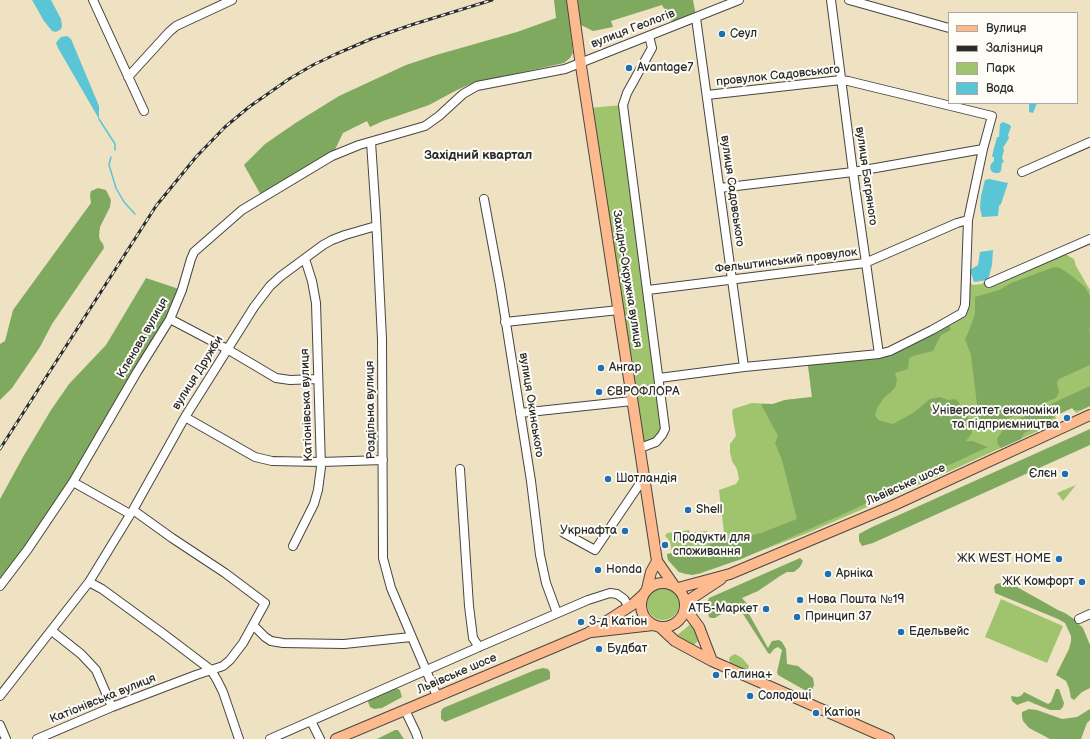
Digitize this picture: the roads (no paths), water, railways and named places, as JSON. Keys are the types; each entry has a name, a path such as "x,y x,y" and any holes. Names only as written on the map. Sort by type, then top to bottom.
{"main road":[{"name":"Західно-Окружна вулиця","path":"572,0 657,561 676,586"},
{"name":"Львівське шосе","path":"676,586 730,574 892,506 1090,415"},
{"path":"657,561 651,572 641,602 641,609 648,621 657,626 675,641 712,661 889,739"},
{"name":"Львівське шосе","path":"686,605 730,574"},
{"path":"645,592 653,585 659,583 666,582 676,586 683,594 686,605 698,627 712,661"},
{"name":"Львівське шосе","path":"336,739 588,633 629,607 645,592"},
{"path":"657,626 667,627 674,624 683,614 686,605"},
{"name":"Львівське шосе","path":"588,633 622,628 657,626"}],"street":[{"path":"93,0 144,111"},
{"path":"128,77 176,26 231,0"},
{"name":"вулиця Геологів","path":"371,142 424,126 439,116 463,94 477,86 565,69 739,0"},
{"name":"вулиця Багряного","path":"830,0 865,263 879,354"},
{"path":"849,0 948,28"},
{"name":"вулиця Садовського","path":"696,18 744,367"},
{"path":"640,448 656,442 665,429 623,105 627,93 652,48 649,36"},
{"name":"провулок Садовського","path":"707,95 841,80 848,81 992,116 983,149"},
{"name":"Роздільна вулиця","path":"371,142 382,339 383,558 391,588 437,696"},
{"name":"Кленова вулиця","path":"0,586 28,549 73,482 137,372 170,319 182,290 194,252 242,210 262,197 332,156 359,145 371,142"},
{"path":"1022,172 1090,142"},
{"path":"659,378 744,367 879,354 890,351 962,313 965,305 968,220 983,149 853,172 720,188"},
{"name":"вулиця Окинського","path":"484,199 506,322 531,481 540,555 546,583 557,613"},
{"name":"Фельштинський провулок","path":"648,290 865,263 968,220"},
{"name":"вулиця Дружби","path":"0,696 52,631 81,591 96,585 131,512 185,417 254,307 270,286 332,240 376,226"},
{"path":"989,283 1090,240"},
{"name":"Катіонівська вулиця","path":"293,546 314,504 318,490 321,462 316,303 312,281 305,259"},
{"path":"506,322 618,310"},
{"path":"170,319 227,349 276,378 290,380 318,379"},
{"path":"520,413 632,401"},
{"path":"185,417 255,457 272,461 321,462 383,460"},
{"path":"460,469 469,606 473,638 478,646"},
{"path":"73,482 131,512"},
{"path":"564,533 595,550 639,485 645,484"},
{"name":"Катіонівська вулиця","path":"38,739 112,707 223,666 230,660 243,643 264,603 225,573 131,512"},
{"path":"96,585 185,649 211,670 222,692 239,739"},
{"path":"270,739 478,646 588,600 610,593 617,594 629,607"},
{"path":"1079,619 1090,614"},
{"path":"253,625 264,637 271,641 283,643 344,644 411,637"},
{"path":"52,631 81,654 96,670 112,707"},
{"path":"405,710 418,739"},
{"path":"312,721 320,739"},
{"path":"0,725 6,739"}],"water":[{"path":"32,0 51,0 61,19 61,29 56,32 52,31 44,21"},
{"path":"67,36 71,39 99,106 99,119 56,43 61,37"},
{"path":"1029,104 1037,104 1033,113 1029,112"},
{"path":"1003,122 1011,127 1008,135 1009,138 1003,148 1002,158 1004,162 1002,163 1001,171 999,173 995,173 992,172 990,168 994,161 992,156 997,137 999,137 1000,124"},
{"path":"989,179 1008,183 999,206 998,216 982,217 980,208 981,196 985,180"},
{"path":"993,250 992,265 988,280 974,282 970,270 978,265 980,252"}],"waterway":[{"path":"99,119 115,144 115,150"},
{"path":"111,157 109,165 116,188 124,202 135,214"}],"railway":[{"path":"0,449 156,206 196,157 225,127 249,107 289,79 336,54 371,39 411,25 492,0"}],"place":[{"name":"Сеул","path":"722,34"},
{"name":"Avantage7","path":"629,68"},
{"name":"Ангар","path":"601,368"},
{"name":"ЄВРОФЛОРА","path":"599,392"},
{"name":"Університет економіки та підприємництва","path":"1067,418"},
{"name":"Єлєн","path":"1065,474"},
{"name":"Шотландія","path":"608,479"},
{"name":"Shell","path":"688,510"},
{"name":"Укрнафта","path":"625,531"},
{"name":"Продукти для споживання","path":"665,545"},
{"name":"ЖК WEST HOME","path":"1059,559"},
{"name":"Honda","path":"598,570"},
{"name":"Арніка","path":"828,574"},
{"name":"ЖК Комфорт","path":"1082,582"},
{"name":"Нова Пошта №19","path":"800,600"},
{"name":"АТБ-Маркет","path":"766,609"},
{"name":"Принцип 37","path":"797,617"},
{"name":"З-д Катіон","path":"581,622"},
{"name":"Едельвейс","path":"901,632"},
{"name":"Будбат","path":"599,649"},
{"name":"Галина+","path":"716,675"},
{"name":"Солодощі","path":"750,696"},
{"name":"Катіон","path":"816,713"}],"district":[{"name":"Західний квартал","path":"478,156"}]}
